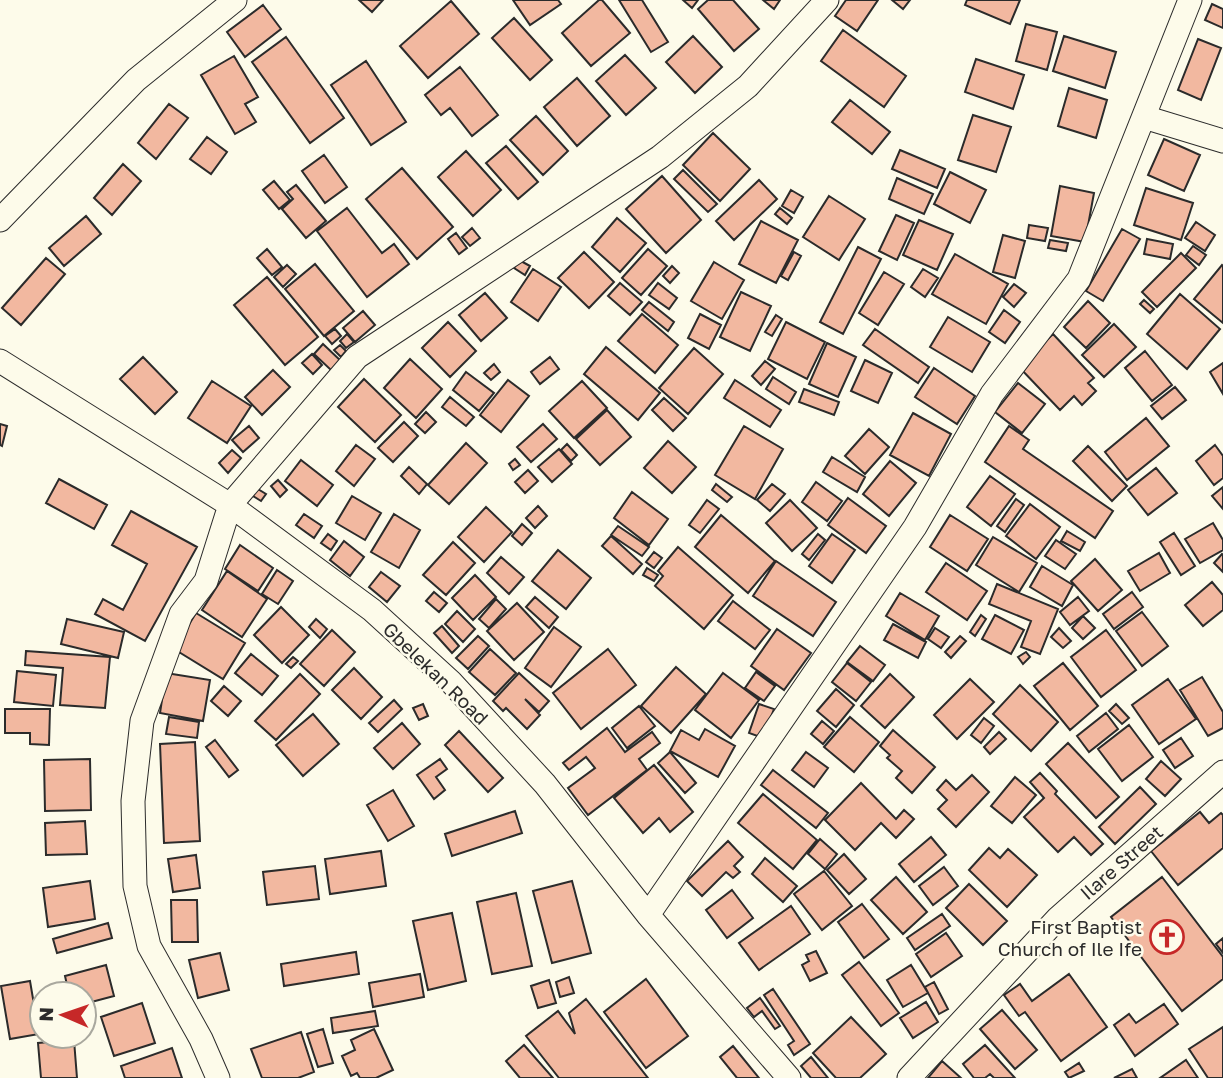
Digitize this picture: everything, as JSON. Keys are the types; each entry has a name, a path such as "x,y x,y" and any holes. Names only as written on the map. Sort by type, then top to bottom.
{"street":[{"path":"0,220 136,79 235,0"},
{"path":"218,1078 201,1039 149,946 135,886 133,801 142,721 181,614 206,580 230,505 357,357 660,158 748,86 827,0"},
{"path":"648,915 915,527 992,394 1079,279 1190,0"},
{"path":"1144,117 1223,141"},
{"name":"Gbelekan Road","path":"0,361 230,505 372,610 451,682 544,784 648,915 789,1078"},
{"name":"Ilare Street","path":"909,1078 1058,918 1223,772"}],"building":[{"path":"359,0 383,0 372,12"},
{"path":"513,0 558,0 561,4 530,25"},
{"path":"602,0 630,33 591,66 562,33"},
{"path":"619,0 642,0 668,42 651,52"},
{"path":"683,0 698,0 692,8"},
{"path":"708,0 733,0 759,29 734,51 698,9"},
{"path":"763,0 780,0 774,9"},
{"path":"846,0 878,0 857,31 835,16"},
{"path":"892,0 910,0 903,9"},
{"path":"967,0 1020,0 1010,24 965,5"},
{"path":"451,1 479,34 428,78 400,46"},
{"path":"1212,4 1223,9 1223,28 1205,20"},
{"path":"263,5 281,29 245,57 227,32"},
{"path":"514,18 552,60 530,80 492,38"},
{"path":"1026,24 1057,32 1047,70 1016,61"},
{"path":"843,30 906,76 884,107 821,61"},
{"path":"693,36 722,67 695,93 666,62"},
{"path":"1064,36 1116,52 1105,88 1053,71"},
{"path":"286,37 344,118 310,143 252,62"},
{"path":"1198,39 1221,48 1201,100 1178,90"},
{"path":"625,55 656,88 626,115 596,81"},
{"path":"234,56 258,97 245,104 256,122 235,134 201,75"},
{"path":"976,59 1024,75 1013,109 965,92"},
{"path":"366,61 406,122 371,145 331,85"},
{"path":"460,67 498,115 472,136 450,108 441,115 425,95"},
{"path":"577,78 610,116 577,146 544,107"},
{"path":"1069,88 1107,100 1096,138 1058,126"},
{"path":"850,100 890,132 872,154 832,122"},
{"path":"169,104 188,118 156,159 138,143"},
{"path":"973,115 1011,127 996,172 958,160"},
{"path":"536,116 568,151 543,175 510,140"},
{"path":"713,133 750,169 720,201 683,165"},
{"path":"207,137 227,152 211,174 190,159"},
{"path":"1164,139 1200,155 1184,191 1148,175"},
{"path":"506,146 538,182 518,199 486,163"},
{"path":"900,150 945,169 937,188 892,169"},
{"path":"466,151 501,190 473,216 438,177"},
{"path":"324,155 347,187 325,203 302,171"},
{"path":"123,164 141,181 112,215 94,198"},
{"path":"402,168 453,227 417,259 366,199"},
{"path":"683,170 717,204 708,212 674,179"},
{"path":"950,172 986,190 970,223 934,204"},
{"path":"662,176 701,220 666,253 626,209"},
{"path":"897,178 933,194 924,214 889,199"},
{"path":"759,180 777,199 734,240 716,221"},
{"path":"274,181 290,200 279,209 263,190"},
{"path":"296,185 326,221 306,238 282,209 293,199 287,192"},
{"path":"1060,186 1094,193 1085,242 1051,236"},
{"path":"1146,188 1193,203 1181,240 1134,225"},
{"path":"791,190 803,197 794,213 782,206"},
{"path":"829,196 865,219 839,260 803,237"},
{"path":"347,208 382,253 394,244 409,264 367,297 317,231"},
{"path":"780,208 792,218 787,224 775,214"},
{"path":"896,215 914,223 897,260 879,251"},
{"path":"86,216 101,234 64,266 49,248"},
{"path":"617,218 646,243 620,272 592,247"},
{"path":"919,220 953,234 937,270 903,255"},
{"path":"761,221 798,240 776,283 739,264"},
{"path":"1196,222 1215,235 1205,251 1185,238"},
{"path":"1029,225 1048,228 1045,241 1027,238"},
{"path":"472,228 480,238 470,246 462,237"},
{"path":"1122,229 1140,239 1103,301 1086,291"},
{"path":"456,233 467,248 459,254 448,239"},
{"path":"1003,235 1025,241 1015,278 993,272"},
{"path":"1147,239 1173,244 1170,259 1144,254"},
{"path":"1050,240 1068,243 1066,251 1048,248"},
{"path":"1193,246 1206,255 1199,265 1186,255"},
{"path":"858,247 881,259 843,334 820,322"},
{"path":"267,249 282,267 272,275 257,258"},
{"path":"648,249 667,266 641,295 622,278"},
{"path":"584,252 614,282 589,308 558,278"},
{"path":"794,252 801,256 788,280 781,276"},
{"path":"1181,253 1196,268 1157,307 1142,292"},
{"path":"955,254 1008,284 986,324 932,294"},
{"path":"46,258 65,274 21,325 2,308"},
{"path":"519,260 530,266 525,275 514,268"},
{"path":"714,262 744,280 722,319 691,301"},
{"path":"315,264 354,311 324,336 285,289"},
{"path":"287,265 296,274 283,287 274,277"},
{"path":"672,266 679,273 670,283 663,276"},
{"path":"1223,266 1223,323 1194,299"},
{"path":"533,269 561,287 538,321 511,302"},
{"path":"923,269 938,278 925,297 911,287"},
{"path":"884,272 904,284 878,325 859,313"},
{"path":"267,277 318,337 285,365 234,305"},
{"path":"620,283 642,302 630,315 608,296"},
{"path":"658,283 677,298 669,309 649,295"},
{"path":"1014,284 1026,293 1014,307 1003,297"},
{"path":"741,292 771,306 750,351 720,337"},
{"path":"485,293 507,318 481,341 459,315"},
{"path":"1180,294 1220,329 1187,369 1147,334"},
{"path":"1144,300 1154,309 1150,313 1140,304"},
{"path":"1088,301 1110,323 1086,348 1064,327"},
{"path":"649,302 674,322 668,331 642,310"},
{"path":"1004,310 1020,322 1005,343 989,332"},
{"path":"363,311 375,325 355,342 343,328"},
{"path":"642,314 678,345 655,373 618,341"},
{"path":"700,314 721,325 709,349 688,338"},
{"path":"776,315 782,319 772,336 765,332"},
{"path":"948,317 990,342 972,372 930,347"},
{"path":"448,322 476,351 450,377 422,348"},
{"path":"786,322 825,342 807,379 768,359"},
{"path":"1114,324 1136,347 1104,377 1082,355"},
{"path":"335,329 341,336 332,344 325,336"},
{"path":"875,329 929,367 918,383 863,345"},
{"path":"347,334 354,342 346,348 340,341"},
{"path":"1053,334 1094,378 1088,383 1096,391 1082,405 1074,396 1060,410 1019,367"},
{"path":"827,343 856,357 838,397 809,384"},
{"path":"323,344 342,362 332,371 314,354"},
{"path":"340,345 346,351 341,357 334,350"},
{"path":"606,347 660,393 638,420 584,374"},
{"path":"694,348 723,374 688,414 659,388"},
{"path":"1145,351 1172,385 1152,401 1125,368"},
{"path":"312,354 322,365 313,374 302,363"},
{"path":"143,357 177,392 155,414 120,379"},
{"path":"550,357 559,369 540,384 531,372"},
{"path":"410,359 442,389 416,418 384,388"},
{"path":"865,360 892,373 878,403 851,391"},
{"path":"765,361 775,369 761,385 752,376"},
{"path":"1223,363 1223,394 1210,372"},
{"path":"494,364 500,372 491,380 484,373"},
{"path":"934,368 975,396 957,424 915,397"},
{"path":"273,370 290,387 262,415 245,397"},
{"path":"466,372 494,393 479,411 453,390"},
{"path":"773,377 796,392 789,404 766,389"},
{"path":"364,379 401,415 375,442 338,407"},
{"path":"508,380 529,396 501,432 480,415"},
{"path":"735,380 781,410 770,427 724,398"},
{"path":"212,381 251,406 227,443 188,418"},
{"path":"582,381 607,408 574,438 549,411"},
{"path":"1018,383 1045,404 1022,433 995,412"},
{"path":"1175,387 1186,400 1162,419 1151,406"},
{"path":"804,389 839,402 834,415 799,402"},
{"path":"450,397 474,417 466,426 442,407"},
{"path":"664,398 686,418 673,431 652,410"},
{"path":"607,410 631,437 600,465 576,439"},
{"path":"426,412 436,422 425,433 415,424"},
{"path":"913,413 951,434 929,476 890,455"},
{"path":"1146,418 1169,446 1127,480 1105,452"},
{"path":"404,422 418,436 393,462 378,448"},
{"path":"0,424 7,426 2,446 0,445"},
{"path":"543,424 557,439 531,462 517,447"},
{"path":"249,426 259,438 243,452 232,440"},
{"path":"744,426 783,449 755,499 715,475"},
{"path":"1009,426 1029,440 1023,449 1113,511 1095,538 985,462"},
{"path":"869,429 889,447 865,474 845,456"},
{"path":"668,441 696,467 672,493 644,468"},
{"path":"466,443 487,463 449,504 428,485"},
{"path":"567,444 577,455 571,461 561,450"},
{"path":"356,445 375,459 354,486 336,471"},
{"path":"1215,445 1223,456 1223,478 1214,485 1196,461"},
{"path":"1088,446 1127,486 1112,501 1073,461"},
{"path":"559,449 572,464 552,482 538,467"},
{"path":"232,450 241,458 228,473 219,463"},
{"path":"832,457 865,477 857,492 823,472"},
{"path":"515,459 520,465 513,470 509,464"},
{"path":"301,460 333,485 317,506 285,481"},
{"path":"890,461 916,483 889,516 863,494"},
{"path":"409,467 427,484 419,494 401,476"},
{"path":"1156,468 1177,493 1148,515 1128,490"},
{"path":"528,470 538,481 525,493 515,482"},
{"path":"990,476 1015,494 991,526 967,507"},
{"path":"59,479 107,505 94,529 46,503"},
{"path":"278,480 287,490 280,497 271,486"},
{"path":"816,482 842,501 827,521 802,502"},
{"path":"716,484 732,497 727,502 712,490"},
{"path":"772,484 785,494 770,511 757,500"},
{"path":"253,486 266,494 261,501 248,493"},
{"path":"1223,487 1223,509 1212,496"},
{"path":"632,492 668,519 649,545 614,518"},
{"path":"352,496 381,513 365,540 336,523"},
{"path":"848,498 886,526 866,553 828,525"},
{"path":"1016,499 1024,505 1005,532 997,526"},
{"path":"707,500 719,509 700,533 689,525"},
{"path":"790,500 817,528 792,551 766,523"},
{"path":"1030,504 1060,527 1036,559 1006,536"},
{"path":"538,506 547,516 535,528 526,518"},
{"path":"486,507 512,532 484,562 458,537"},
{"path":"131,511 197,547 145,641 95,614 103,599 123,610 147,564 112,545"},
{"path":"304,514 322,526 314,538 296,525"},
{"path":"394,514 420,530 399,568 371,552"},
{"path":"721,515 775,561 748,593 695,547"},
{"path":"950,515 988,539 967,571 930,547"},
{"path":"1213,523 1223,540 1223,550 1200,563 1185,539"},
{"path":"522,524 532,533 522,545 512,536"},
{"path":"618,526 649,547 642,556 611,535"},
{"path":"1067,531 1085,542 1080,551 1061,541"},
{"path":"1174,533 1195,566 1181,575 1160,542"},
{"path":"328,534 337,541 331,550 321,543"},
{"path":"818,534 825,540 809,560 802,554"},
{"path":"832,534 855,550 832,583 809,566"},
{"path":"611,536 642,564 633,574 602,546"},
{"path":"993,537 1037,563 1019,592 976,565"},
{"path":"1056,540 1076,554 1065,569 1045,556"},
{"path":"344,541 364,557 350,576 330,560"},
{"path":"453,542 475,563 446,595 423,575"},
{"path":"240,545 273,568 258,591 225,569"},
{"path":"678,547 733,595 704,629 655,586 663,576 658,571"},
{"path":"558,550 591,578 566,609 532,581"},
{"path":"654,552 662,558 654,568 646,562"},
{"path":"1159,553 1170,573 1140,591 1128,571"},
{"path":"1223,555 1223,572 1214,563"},
{"path":"501,557 524,577 509,594 487,573"},
{"path":"1095,559 1122,590 1098,611 1071,581"},
{"path":"776,561 836,602 813,636 753,596"},
{"path":"946,563 987,591 967,620 926,592"},
{"path":"1042,566 1073,585 1062,606 1030,587"},
{"path":"647,568 658,575 654,581 643,575"},
{"path":"277,570 293,581 278,604 262,594"},
{"path":"227,571 267,599 242,637 202,610"},
{"path":"381,572 400,586 387,602 369,587"},
{"path":"475,575 496,597 473,620 452,598"},
{"path":"1212,582 1223,595 1223,610 1203,626 1185,605"},
{"path":"997,584 1058,609 1040,654 1021,647 1031,621 989,604"},
{"path":"434,592 447,603 439,612 426,601"},
{"path":"1132,592 1143,607 1114,629 1103,614"},
{"path":"900,593 939,616 925,640 886,616"},
{"path":"535,597 558,617 549,628 526,607"},
{"path":"1078,597 1089,611 1070,625 1060,612"},
{"path":"496,599 506,609 489,628 479,619"},
{"path":"733,601 770,630 755,649 718,621"},
{"path":"517,603 544,632 514,660 487,631"},
{"path":"281,607 309,635 282,663 254,635"},
{"path":"457,611 475,629 463,642 445,624"},
{"path":"1142,612 1168,646 1142,666 1116,631"},
{"path":"196,613 245,643 223,679 174,649"},
{"path":"981,615 986,619 975,636 970,632"},
{"path":"995,615 1024,630 1011,654 982,639"},
{"path":"1083,616 1095,628 1083,639 1072,628"},
{"path":"67,619 124,632 118,658 61,644"},
{"path":"316,619 327,629 320,638 309,627"},
{"path":"893,624 926,642 918,658 884,640"},
{"path":"442,626 459,646 452,653 434,633"},
{"path":"554,627 581,647 551,687 525,668"},
{"path":"935,628 949,637 941,648 928,639"},
{"path":"1059,628 1071,641 1063,648 1051,637"},
{"path":"777,629 811,653 784,690 751,666"},
{"path":"332,630 355,652 324,686 300,664"},
{"path":"1106,630 1136,670 1101,697 1071,657"},
{"path":"478,636 489,646 468,669 456,658"},
{"path":"960,636 966,641 951,658 945,652"},
{"path":"860,646 885,665 873,681 847,662"},
{"path":"490,649 516,673 495,695 469,672"},
{"path":"608,649 636,685 581,729 553,693"},
{"path":"26,651 110,657 105,708 60,705 63,668 25,665"},
{"path":"1026,652 1030,657 1023,664 1018,657"},
{"path":"251,654 278,676 262,695 235,673"},
{"path":"293,657 298,661 291,668 286,664"},
{"path":"847,663 871,682 856,701 832,682"},
{"path":"1063,663 1098,706 1070,730 1034,686"},
{"path":"676,667 706,694 671,733 641,706"},
{"path":"354,668 382,697 361,719 332,690"},
{"path":"17,671 56,675 53,706 14,702"},
{"path":"756,672 775,686 764,701 745,688"},
{"path":"166,673 210,680 203,721 160,713"},
{"path":"519,673 549,701 539,712 525,699 540,715 527,729 506,708 503,711 493,701"},
{"path":"723,673 759,700 731,738 695,710"},
{"path":"300,674 320,694 276,740 255,721"},
{"path":"890,674 914,697 885,728 861,706"},
{"path":"1202,677 1223,712 1223,728 1208,736 1180,690"},
{"path":"970,679 994,702 957,739 934,715"},
{"path":"1168,679 1196,719 1159,744 1132,705"},
{"path":"1020,685 1058,722 1031,751 993,714"},
{"path":"224,686 241,701 228,716 211,701"},
{"path":"836,689 854,705 836,727 817,711"},
{"path":"394,700 402,709 378,732 369,723"},
{"path":"423,704 428,716 419,720 413,708"},
{"path":"759,704 774,709 763,738 749,733"},
{"path":"1116,704 1129,718 1122,724 1109,711"},
{"path":"639,706 655,726 627,748 612,728"},
{"path":"5,709 50,709 49,745 30,744 30,733 5,733"},
{"path":"1106,713 1118,729 1089,752 1077,736"},
{"path":"313,714 339,744 303,776 276,745"},
{"path":"169,717 199,722 197,738 166,734"},
{"path":"850,717 879,742 854,772 824,747"},
{"path":"984,718 994,726 981,743 971,735"},
{"path":"822,721 834,731 823,744 811,734"},
{"path":"402,723 420,744 393,769 374,748"},
{"path":"1129,725 1153,757 1122,781 1098,749"},
{"path":"607,728 625,752 652,732 660,743 639,759 647,770 588,815 568,788 595,768 586,757 569,770 563,763"},
{"path":"705,729 735,746 718,777 670,751 681,730 699,740"},
{"path":"893,730 935,767 912,793 896,778 902,771 887,758 890,755 880,746"},
{"path":"459,731 503,778 488,792 445,745"},
{"path":"999,732 1006,739 990,754 984,747"},
{"path":"1181,738 1193,756 1175,768 1163,750"},
{"path":"215,740 238,770 229,777 206,747"},
{"path":"195,742 200,841 164,843 160,744"},
{"path":"1068,743 1119,797 1096,818 1046,764"},
{"path":"670,752 696,783 685,793 658,763"},
{"path":"806,752 828,768 814,787 792,770"},
{"path":"90,759 91,810 45,811 44,760"},
{"path":"440,759 447,769 436,777 445,790 434,799 417,775"},
{"path":"1161,761 1181,779 1165,796 1146,779"},
{"path":"654,765 693,812 670,832 659,818 643,833 614,798"},
{"path":"773,770 828,813 816,828 761,785"},
{"path":"1040,773 1057,791 1055,794 1103,844 1091,855 1074,837 1058,852 1024,817 1044,798 1030,782"},
{"path":"972,775 989,792 956,827 938,809 947,800 937,790 946,780 956,790"},
{"path":"1015,777 1036,795 1012,823 991,806"},
{"path":"861,783 896,819 904,810 914,819 896,838 881,823 855,850 825,820"},
{"path":"1140,787 1156,804 1115,844 1099,827"},
{"path":"393,790 414,826 388,841 367,805"},
{"path":"763,794 817,840 793,869 738,823"},
{"path":"515,811 522,833 452,856 445,834"},
{"path":"1200,812 1209,823 1221,813 1223,815 1223,848 1178,885 1151,851"},
{"path":"85,821 87,854 46,855 45,823"},
{"path":"931,837 946,855 914,882 899,864"},
{"path":"820,839 837,854 825,869 808,854"},
{"path":"728,841 743,857 734,866 740,872 733,878 726,872 702,896 687,881"},
{"path":"989,848 1000,858 1008,849 1037,875 1007,907 969,870"},
{"path":"381,851 386,886 330,894 325,859"},
{"path":"844,854 866,879 849,894 827,870"},
{"path":"196,855 200,888 173,892 168,859"},
{"path":"765,858 797,886 783,902 752,874"},
{"path":"315,866 319,899 267,905 263,872"},
{"path":"944,867 958,886 933,905 919,886"},
{"path":"824,871 852,906 822,930 794,894"},
{"path":"896,877 927,912 903,934 871,900"},
{"name":"First Baptist Church of Ile Ife","path":"1162,877 1223,957 1223,979 1182,1011 1111,917"},
{"name":"First Baptist Church of Ile Ife","path":"1162,877 1223,957 1223,979 1182,1011 1111,917"},
{"path":"90,881 95,919 48,927 43,888"},
{"path":"572,881 591,953 552,963 533,891"},
{"path":"969,884 1007,921 983,945 946,908"},
{"path":"732,890 753,918 727,938 706,910"},
{"path":"516,893 532,966 492,974 477,902"},
{"path":"171,900 197,900 198,942 172,942"},
{"path":"862,904 889,939 864,958 838,922"},
{"path":"791,906 810,934 759,970 739,943"},
{"path":"452,913 466,981 428,990 413,921"},
{"path":"942,914 950,926 915,950 907,938"},
{"path":"108,923 112,938 57,953 53,939"},
{"path":"946,933 962,956 931,977 916,954"},
{"path":"1223,938 1223,953 1216,944"},
{"path":"816,951 827,973 810,981 802,965 809,961 806,955"},
{"path":"356,952 359,974 284,986 281,964"},
{"path":"220,953 229,990 198,998 189,960"},
{"path":"859,962 899,1013 881,1026 842,975"},
{"path":"106,965 114,996 98,1000 98,980 66,980 65,976"},
{"path":"911,965 928,993 903,1007 887,980"},
{"path":"420,974 424,997 373,1007 369,983"},
{"path":"1069,974 1107,1027 1061,1061 1025,1012 1019,1016 1004,995 1020,984 1032,1001"},
{"path":"569,977 574,993 560,997 556,982"},
{"path":"646,979 688,1036 646,1068 604,1012"},
{"path":"549,980 556,1003 538,1008 531,986"},
{"path":"28,981 28,1036 10,1039 1,986"},
{"path":"934,982 948,1009 939,1014 925,987"},
{"path":"773,989 810,1044 794,1055 788,1045 794,1041 764,995"},
{"path":"760,998 780,1026 775,1029 762,1011 754,1017 747,1008"},
{"path":"586,999 648,1078 559,1078 526,1036 558,1011 575,1034 569,1013"},
{"path":"926,1002 938,1022 913,1038 900,1018"},
{"path":"142,1003 155,1043 114,1056 101,1017"},
{"path":"1164,1004 1178,1024 1135,1056 1114,1025 1129,1014 1136,1023"},
{"path":"1002,1010 1037,1050 1015,1069 980,1029"},
{"path":"375,1011 378,1026 333,1033 331,1018"},
{"path":"851,1017 886,1054 860,1078 836,1078 813,1053"},
{"path":"1223,1027 1223,1078 1208,1078 1189,1049"},
{"path":"323,1029 333,1063 318,1067 307,1034"},
{"path":"374,1029 393,1070 376,1078 360,1078 357,1073 351,1076 342,1056 355,1050 351,1040"},
{"path":"301,1032 314,1072 298,1078 262,1078 251,1049"},
{"path":"524,1045 553,1078 520,1078 506,1061"},
{"path":"985,1045 1015,1078 994,1078 990,1074 985,1078 974,1078 963,1064"},
{"path":"733,1046 759,1078 737,1078 720,1057"},
{"path":"172,1048 182,1078 125,1078 121,1066"},
{"path":"39,1050 75,1050 77,1078 41,1078"},
{"path":"811,1057 828,1078 811,1078 801,1066"},
{"path":"1186,1060 1198,1078 1160,1078"},
{"path":"942,1061 961,1078 928,1078"},
{"path":"1079,1063 1084,1071 1069,1078 1065,1072"},
{"path":"1132,1069 1137,1078 1114,1078"}],"place":[{"name":"First Baptist Church of Ile Ife","path":"1167,937"}]}
